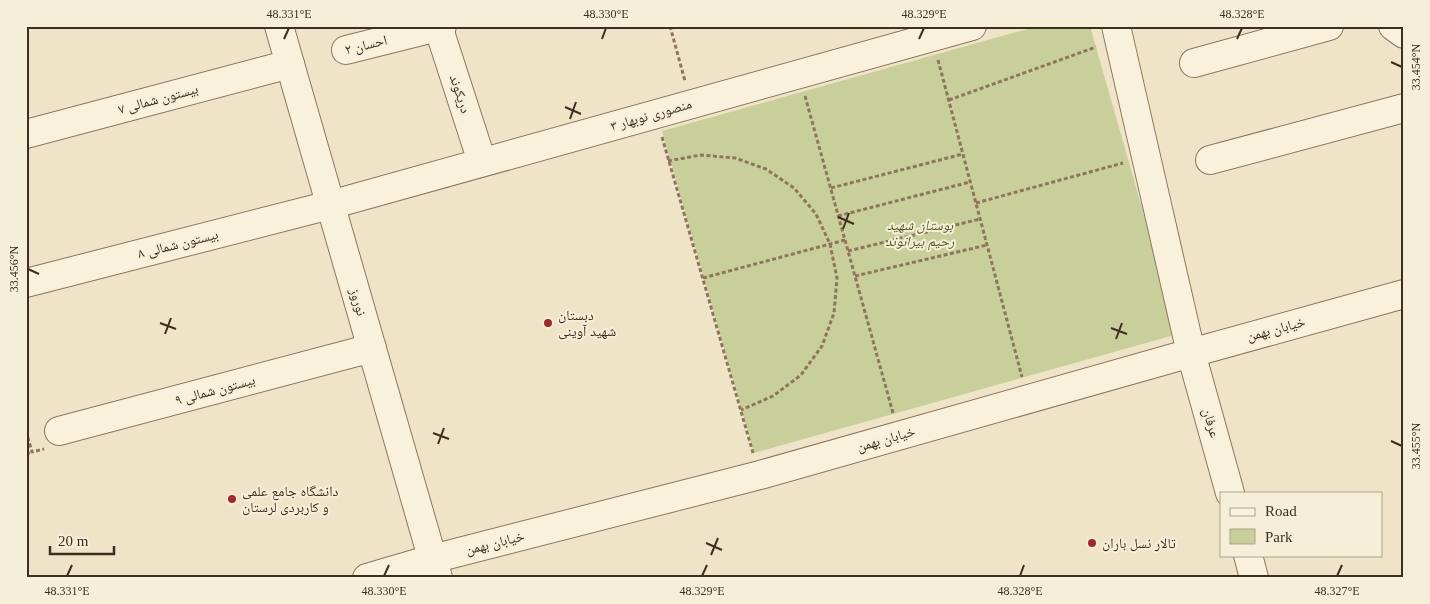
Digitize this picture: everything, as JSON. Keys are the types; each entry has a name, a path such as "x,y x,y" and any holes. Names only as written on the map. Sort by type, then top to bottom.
{"street":[{"name":"نوروز","path":"279,26 435,568"},
{"name":"منصوری نوبهار ۳","path":"330,205 799,74 902,36 932,37 972,26"},
{"path":"1194,63 1329,26"},
{"path":"1393,26 1404,34"},
{"name":"احسان ۲","path":"346,50 440,27"},
{"name":"دریکوند","path":"440,27 482,162"},
{"name":"عرفان","path":"1117,32 1191,353 1230,492"},
{"name":"بیستون شمالی ۷","path":"26,134 290,64"},
{"path":"1210,160 1404,108"},
{"name":"بیستون شمالی ۸","path":"26,283 330,205"},
{"name":"خیابان بهمن","path":"367,578 435,568 1404,294"},
{"name":"بیستون شمالی ۹","path":"59,431 372,348"},
{"path":"1248,556 1254,578"}],"path":[{"path":"670,26 691,104"},
{"path":"949,100 1117,32"},
{"path":"932,37 1028,399"},
{"path":"799,74 899,436"},
{"path":"655,114 760,475"},
{"path":"830,188 963,154"},
{"path":"668,161 701,155 718,156 735,158 766,169 794,188 816,214 830,244 837,278 834,313 822,346 801,375 774,396 741,410"},
{"path":"976,203 1146,157"},
{"path":"838,216 970,182"},
{"path":"848,251 980,219"},
{"path":"702,278 845,240"},
{"path":"855,276 987,245"},
{"path":"26,454 32,452"}],"green space":[{"name":"بوستان شهید رحیم بیرانوند","path":"1038,26 1090,26 1178,334 754,453 662,131"}],"place":[{"name":"دبستان شهید آوینی","path":"548,323"},
{"name":"دانشگاه جامع علمی و کاربردی لرستان","path":"232,499"},
{"name":"تالار نسل باران","path":"1092,543"}]}
